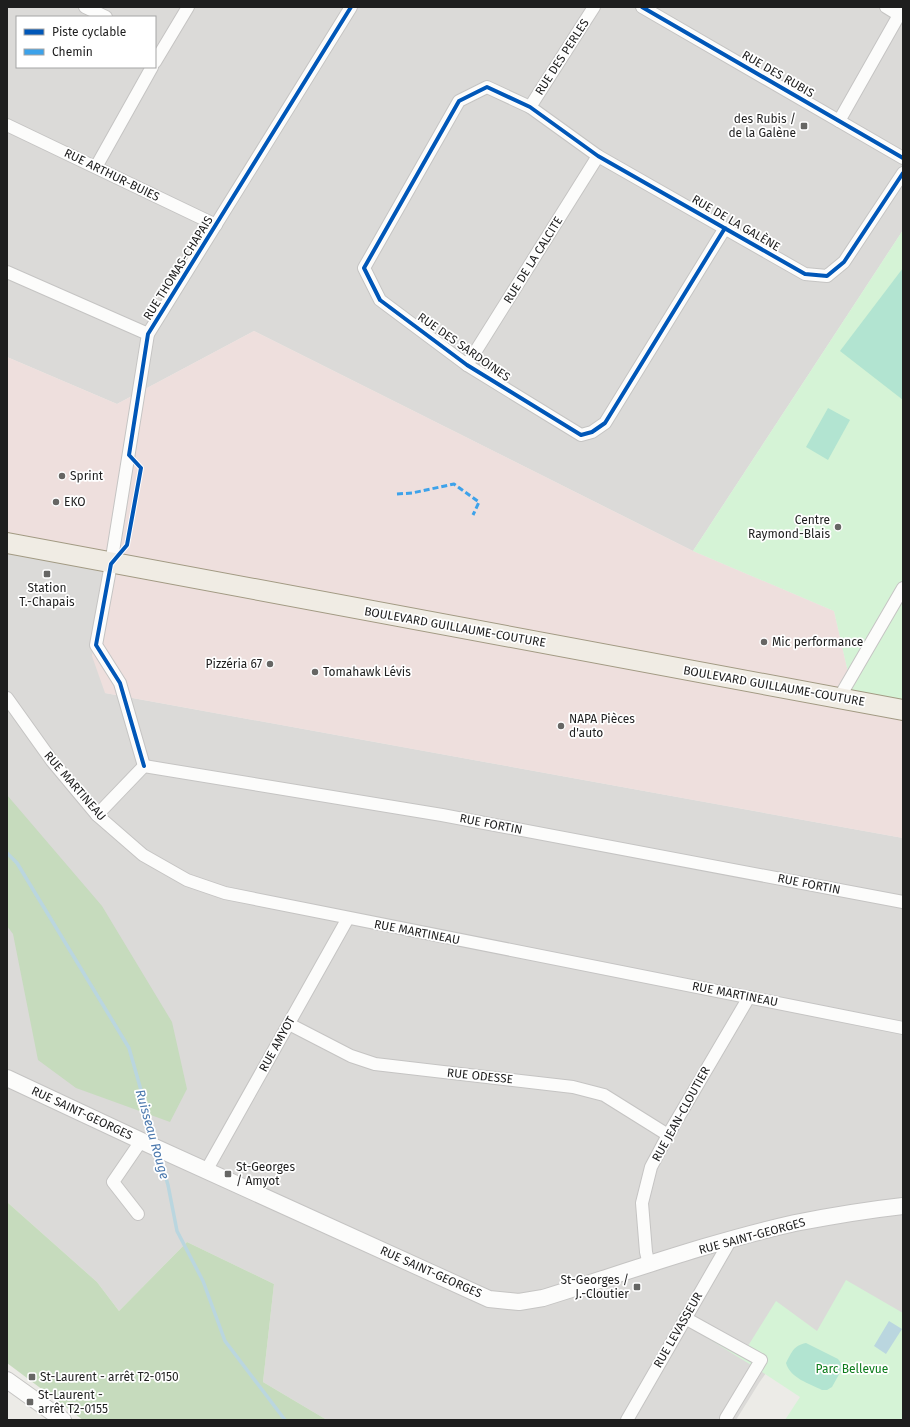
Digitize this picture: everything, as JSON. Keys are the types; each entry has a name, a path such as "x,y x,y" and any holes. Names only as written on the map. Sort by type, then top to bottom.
{"main road":[{"name":"BOULEVARD GUILLAUME-COUTURE","path":"7,543 111,564 903,710"}],"street":[{"path":"84,7 104,16"},
{"path":"156,58 160,43 188,7"},
{"name":"RUE THOMAS-CHAPAIS","path":"144,766 120,683 96,645 111,564 148,334 351,7"},
{"name":"RUE DES PERLES","path":"530,107 594,7"},
{"name":"RUE DES RUBIS","path":"642,7 903,158"},
{"path":"839,121 901,12 886,7"},
{"path":"96,167 151,68"},
{"name":"RUE DES SARDOINES","path":"530,107 487,87 459,100 364,268 380,300 468,365 581,435 592,432 605,423 725,228"},
{"name":"RUE DE LA GALÈNE","path":"530,107 598,156 805,274 827,276 844,262 903,173"},
{"name":"RUE ARTHUR-BUIES","path":"7,125 216,225"},
{"name":"RUE DE LA CALCITE","path":"468,365 598,156"},
{"path":"7,272 148,334"},
{"path":"839,698 903,588"},
{"name":"RUE MARTINEAU","path":"7,698 52,761 97,815 143,855 187,880 225,893 903,1028"},
{"path":"97,815 144,766"},
{"name":"RUE FORTIN","path":"144,766 442,815 903,902"},
{"name":"RUE AMYOT","path":"206,1170 348,918"},
{"name":"RUE JEAN-CLOUTIER","path":"649,1265 646,1252 642,1203 651,1168 668,1134 749,997"},
{"name":"RUE ODESSE","path":"289,1024 351,1056 375,1064 573,1087 604,1095 668,1134"},
{"name":"RUE SAINT-GEORGES","path":"7,1078 141,1141 489,1299 519,1302 543,1298 730,1241 801,1222 903,1206"},
{"path":"138,1214 113,1182 141,1141"},
{"name":"RUE LEVASSEUR","path":"627,1420 730,1241"},
{"path":"685,1318 761,1360 726,1418"},
{"path":"7,1380 63,1420"}],"shaded area":[{"path":"7,7 903,7 903,230 693,551 254,331 117,404 7,357"},
{"path":"254,331 693,551 834,611 853,694 903,708 903,838 105,693 92,656 105,569 7,552 7,357 117,404"},
{"path":"7,552 105,569 105,693 903,838 903,1401 791,1337 759,1383 736,1420 327,1420 263,1382 274,1284 187,1242 119,1311 97,1282 7,1202"}],"green space":[{"path":"903,230 903,704 853,694 834,611 693,551"},
{"path":"903,268 903,400 840,351"},
{"path":"828,408 850,420 828,460 806,447"},
{"path":"7,795 102,906 172,1022 187,1089 170,1122 76,1088 38,1060 13,934 7,926"},
{"path":"7,1202 97,1282 119,1311 187,1242 274,1284 263,1382 327,1420 83,1420 7,1363"},
{"name":"Parc Bellevue","path":"846,1280 903,1313 903,1420 785,1420 800,1397 683,1323 688,1313 748,1346 776,1301 817,1331"},
{"path":"806,1343 838,1359 841,1363 842,1369 832,1387 827,1390 822,1390 801,1380 788,1368 786,1363 793,1350"}],"water":[{"path":"889,1321 902,1329 886,1354 874,1346"}],"waterway":[{"name":"Ruisseau Rouge","path":"7,853 17,863 129,1048 156,1143"},
{"name":"Ruisseau Rouge","path":"159,1154 168,1185 177,1231 203,1281 225,1341 285,1420"}],"marked path":[{"path":"397,494 412,493 454,484 479,502 473,515"}],"cycle path":[{"path":"144,766 120,683 96,645 111,564 127,545 141,468 129,455 148,334 351,7"},
{"path":"642,7 903,158"},
{"path":"725,228 605,423 592,432 581,435 467,365 380,300 364,268 459,101 487,87 530,107 598,156 805,274 827,276 844,262 903,173"}],"place":[{"name":"des Rubis / de la Galène","path":"804,126"},
{"name":"Sprint","path":"62,476"},
{"name":"EKO","path":"56,502"},
{"name":"Centre Raymond-Blais","path":"838,527"},
{"name":"Station T.-Chapais","path":"47,574"},
{"name":"Mic performance","path":"764,642"},
{"name":"Pizzéria 67","path":"270,664"},
{"name":"Tomahawk Lévis","path":"315,672"},
{"name":"NAPA Pièces d'auto","path":"561,726"},
{"name":"St-Georges / Amyot","path":"228,1174"},
{"name":"St-Georges / J.-Cloutier","path":"637,1287"},
{"name":"St-Laurent - arrêt T2-0150","path":"32,1377"},
{"name":"St-Laurent - arrêt T2-0155","path":"30,1402"}]}
